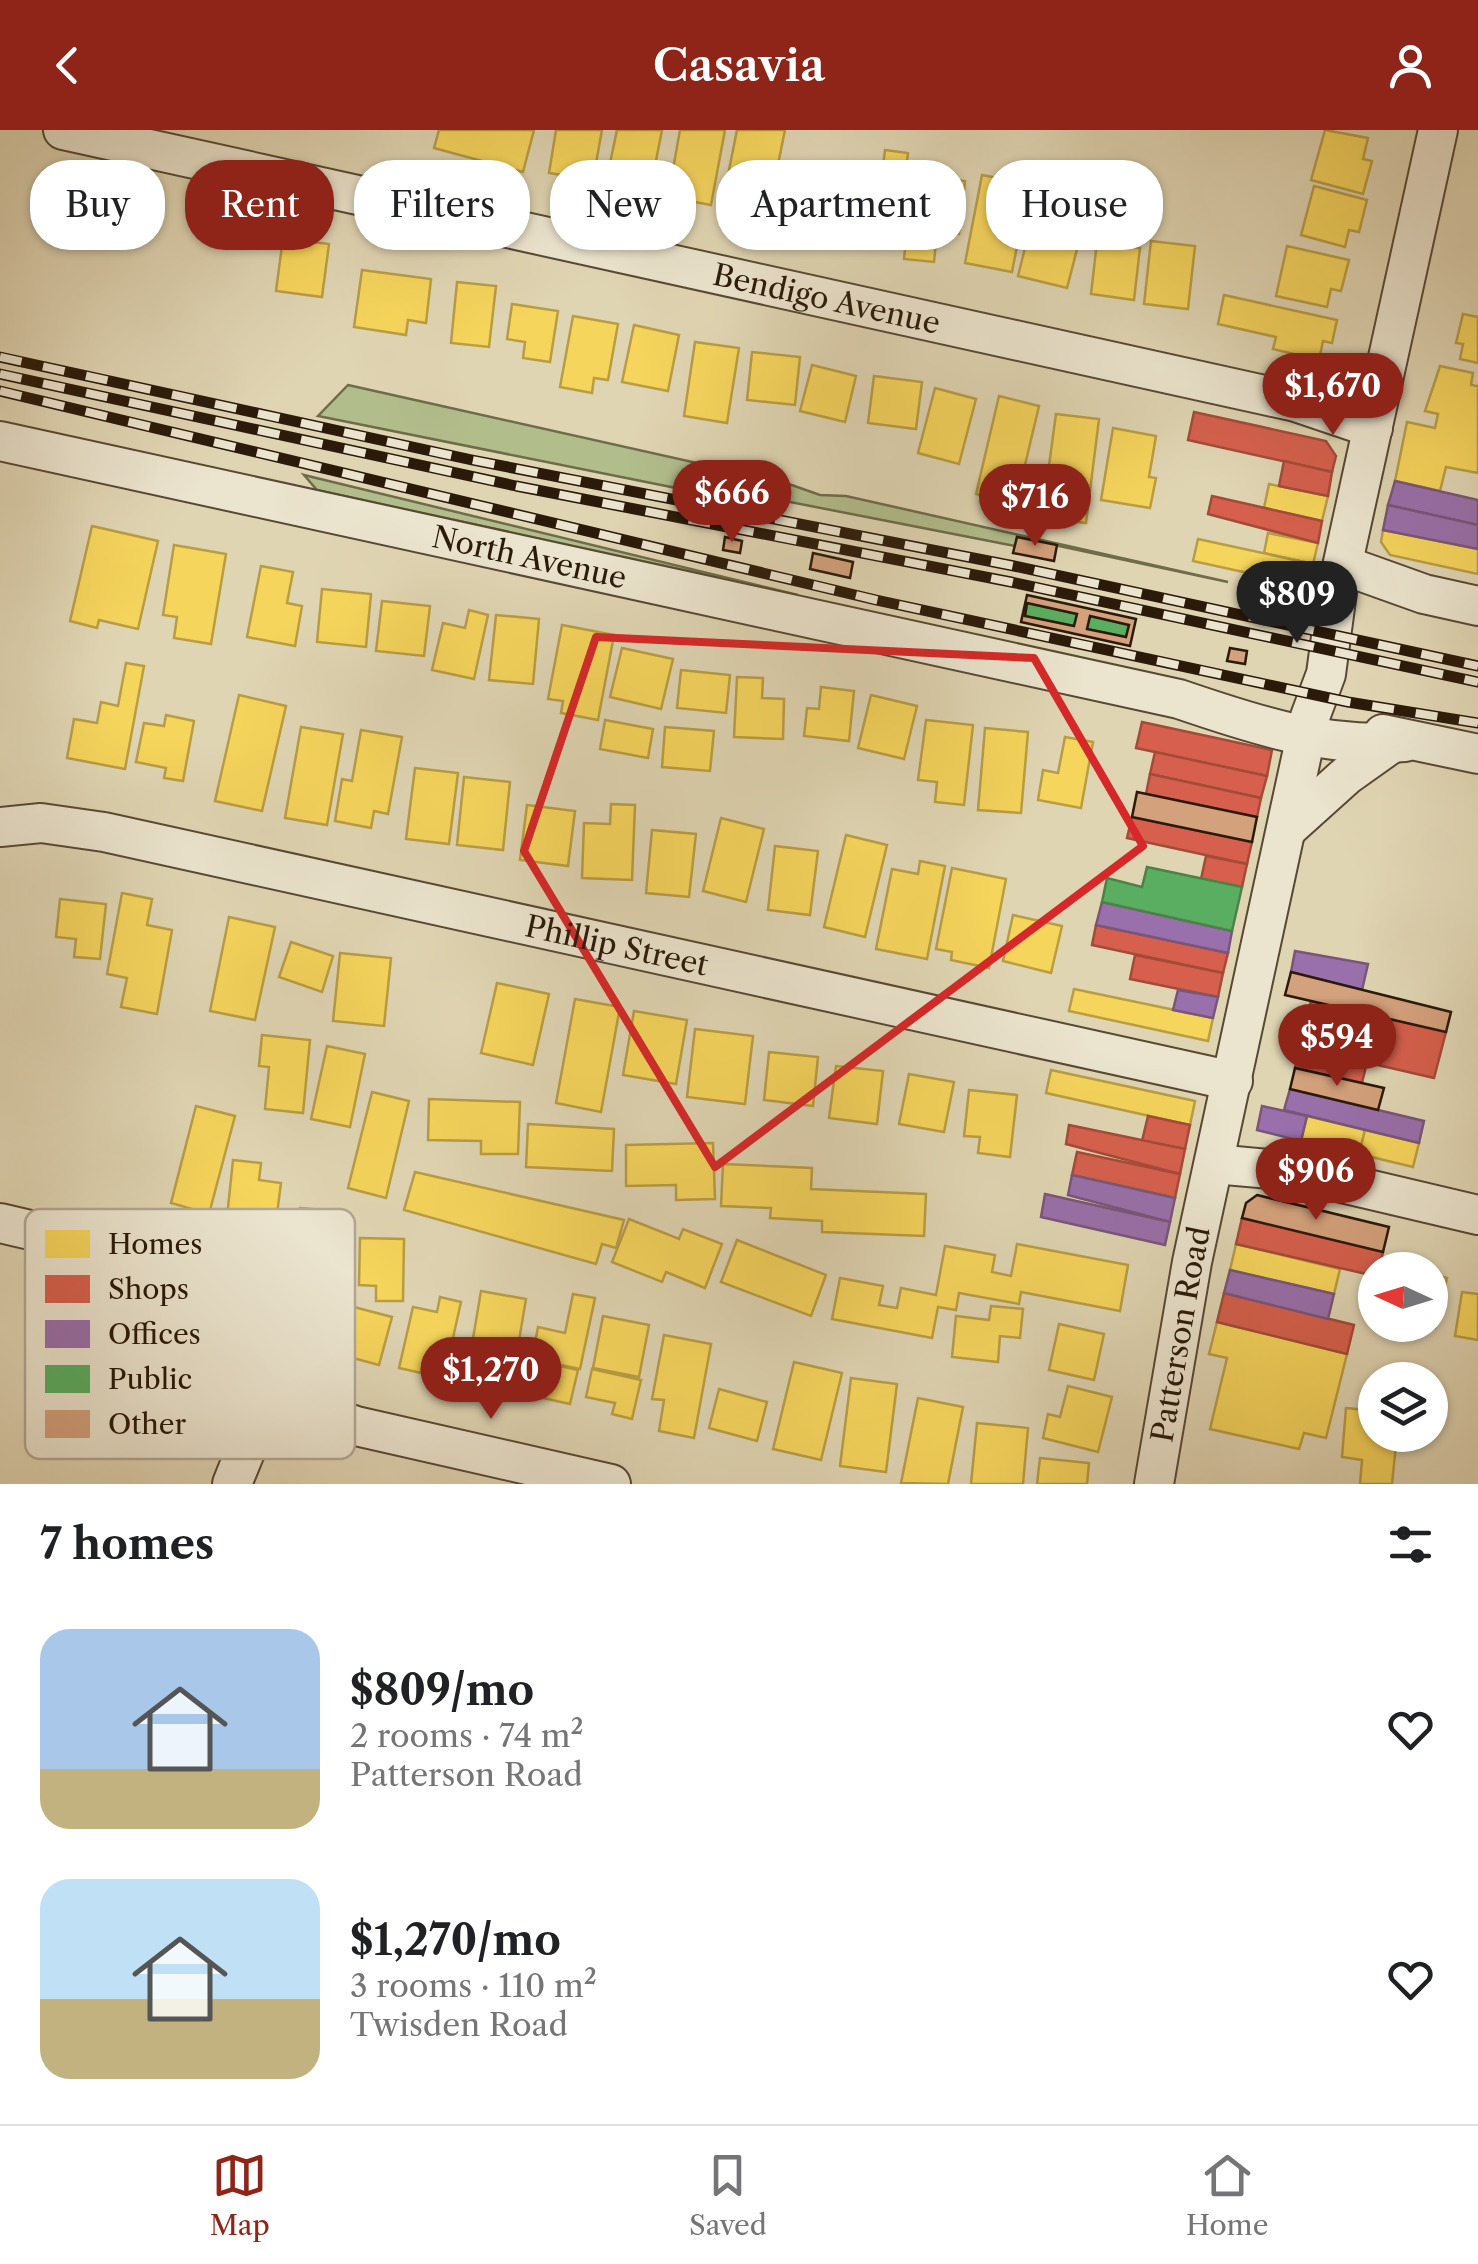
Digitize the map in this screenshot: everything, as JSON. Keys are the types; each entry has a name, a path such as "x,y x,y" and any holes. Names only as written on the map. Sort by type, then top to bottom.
{"street":[{"name":"Bendigo Avenue","path":"63,130 1376,419"},
{"name":"Patterson Road","path":"1154,1484 1216,1154 1309,727 1326,674 1341,576 1438,130"},
{"name":"North Avenue","path":"0,442 1179,699 1250,704 1357,746 1399,742 1478,754"},
{"path":"1341,576 1367,592 1424,594 1478,606"},
{"path":"1287,830 1347,775 1399,742"},
{"name":"Phillip Street","path":"0,826 40,823 104,832 1232,1081"},
{"path":"1216,1154 1478,1215"},
{"path":"0,1224 25,1230"},
{"path":"355,1426 610,1484"},
{"path":"232,1484 242,1459"}],"highlighted area":[{"path":"596,637 1034,658 1143,846 715,1167 524,851"}],"green space":[{"path":"348,385 786,483 820,495 846,496 1228,582 1017,537 1015,546 698,484 696,492 318,416"},
{"path":"304,475 798,595 317,490"}],"building: Homes":[{"path":"439,130 534,130 526,160 478,160 434,148"},
{"path":"556,130 602,130 597,160 551,160"},
{"path":"617,130 662,130 656,160 611,160"},
{"path":"680,130 725,130 719,160 716,160 711,205 696,202 696,160 675,160"},
{"path":"737,130 785,130 779,160 731,160"},
{"path":"1325,130 1368,138 1363,159 1372,161 1363,194 1311,180"},
{"path":"885,150 908,153 907,160 884,160"},
{"path":"982,175 986,176 986,250 1016,250 1012,272 965,263"},
{"path":"1314,186 1367,200 1359,232 1349,230 1345,247 1301,235"},
{"path":"1163,242 1195,246 1188,309 1144,304 1150,250 1163,250"},
{"path":"1287,246 1349,260 1341,291 1331,289 1327,307 1276,296"},
{"path":"281,250 328,250 322,297 276,291"},
{"path":"905,250 935,250 934,262 904,259"},
{"path":"1024,250 1077,250 1067,288 1018,276"},
{"path":"1096,250 1140,250 1134,300 1091,294"},
{"path":"362,270 431,279 426,323 408,320 406,335 354,327"},
{"path":"457,282 496,286 489,347 451,343"},
{"path":"1224,295 1337,320 1332,343 1323,341 1319,360 1273,349 1276,337 1218,324"},
{"path":"512,304 558,311 550,362 523,358 525,342 507,339"},
{"path":"1463,314 1478,317 1478,363 1460,359 1463,344 1456,343"},
{"path":"573,316 618,324 608,380 594,378 592,393 560,387"},
{"path":"634,325 679,335 668,391 622,382"},
{"path":"695,342 739,348 727,423 684,416"},
{"path":"752,352 800,357 795,405 747,400"},
{"path":"812,365 856,376 845,422 800,411"},
{"path":"1440,366 1473,373 1471,385 1478,386 1478,473 1446,467 1440,491 1395,481 1407,422 1435,428 1438,414 1425,411"},
{"path":"874,376 922,382 916,429 868,423"},
{"path":"935,388 976,399 959,464 918,453"},
{"path":"999,396 1039,406 1016,503 976,494"},
{"path":"1056,414 1099,419 1086,523 1042,517"},
{"path":"1113,428 1156,436 1149,477 1156,478 1150,508 1101,500"},
{"path":"1269,484 1328,496 1322,521 1264,508"},
{"path":"92,526 158,541 138,629 99,620 97,628 70,621"},
{"path":"1383,530 1478,549 1478,574 1390,555 1381,542"},
{"path":"1268,533 1318,543 1313,564 1264,553"},
{"path":"1198,539 1313,564 1308,586 1193,561"},
{"path":"174,545 226,554 211,644 174,638 177,617 163,615"},
{"path":"261,566 293,572 287,603 302,606 295,646 247,637"},
{"path":"322,589 371,594 366,647 317,642"},
{"path":"382,601 430,606 424,656 376,651"},
{"path":"469,610 488,615 474,679 432,670 443,623 465,628"},
{"path":"496,615 539,619 533,684 489,680"},
{"path":"562,625 614,635 598,720 561,713 563,701 548,699"},
{"path":"622,648 673,659 661,709 610,697"},
{"path":"126,663 144,666 125,769 67,758 74,719 97,723 101,702 118,706"},
{"path":"681,670 730,675 726,713 677,708"},
{"path":"737,677 763,678 762,698 784,699 783,739 734,737"},
{"path":"821,687 854,691 849,741 804,736 807,708 819,709"},
{"path":"239,695 286,706 262,811 215,801"},
{"path":"871,695 917,706 904,759 858,748"},
{"path":"166,715 194,721 183,781 164,778 166,768 136,762 144,723 164,726"},
{"path":"605,720 653,729 648,758 600,749"},
{"path":"926,720 973,725 964,805 935,802 937,782 918,780"},
{"path":"301,727 343,734 327,825 285,818"},
{"path":"665,727 714,731 710,771 662,767"},
{"path":"985,728 1028,732 1021,813 978,810"},
{"path":"361,730 402,737 388,814 374,811 371,828 335,821 342,779 352,781"},
{"path":"1065,737 1093,742 1081,808 1038,800 1043,770 1058,773"},
{"path":"415,768 458,773 449,844 406,839"},
{"path":"464,777 510,782 503,850 457,845"},
{"path":"611,804 635,805 632,880 582,878 584,823 610,824"},
{"path":"527,805 575,811 568,866 520,860"},
{"path":"721,818 764,829 746,902 703,891"},
{"path":"652,830 696,834 689,897 646,893"},
{"path":"846,835 887,845 865,937 824,927"},
{"path":"775,846 818,851 810,915 768,910"},
{"path":"920,861 945,866 927,959 876,949 892,869 918,874"},
{"path":"952,868 1006,879 989,968 951,960 952,952 936,949"},
{"path":"122,893 152,899 147,925 172,930 157,1014 121,1007 127,978 107,974"},
{"path":"60,899 106,904 100,959 74,957 76,939 56,937"},
{"path":"1013,915 1062,926 1051,973 1003,961"},
{"path":"229,917 275,927 255,1020 210,1011"},
{"path":"291,942 333,956 322,992 279,977"},
{"path":"340,953 391,958 384,1026 333,1021"},
{"path":"497,983 549,994 533,1065 481,1053"},
{"path":"1074,989 1213,1018 1208,1041 1069,1011"},
{"path":"575,999 620,1007 601,1112 556,1103"},
{"path":"634,1011 687,1020 676,1084 623,1075"},
{"path":"695,1029 753,1036 745,1104 687,1097"},
{"path":"262,1035 310,1040 303,1113 265,1109 269,1067 259,1066"},
{"path":"327,1046 365,1054 350,1127 311,1119"},
{"path":"769,1052 818,1057 813,1106 764,1100"},
{"path":"836,1066 883,1071 877,1124 829,1118"},
{"path":"1051,1070 1195,1101 1190,1125 1046,1093"},
{"path":"909,1074 954,1082 944,1132 899,1124"},
{"path":"969,1090 1017,1095 1010,1157 978,1153 980,1137 964,1136"},
{"path":"372,1092 409,1101 386,1198 348,1188"},
{"path":"429,1099 520,1102 518,1154 481,1154 481,1141 428,1140"},
{"path":"196,1106 235,1116 210,1209 171,1203"},
{"path":"1307,1116 1365,1130 1359,1154 1301,1141"},
{"path":"528,1124 614,1129 612,1171 526,1167"},
{"path":"1365,1130 1419,1143 1413,1167 1359,1154"},
{"path":"713,1143 715,1199 676,1200 676,1185 626,1186 626,1145"},
{"path":"233,1160 261,1163 259,1180 281,1183 278,1209 228,1209"},
{"path":"723,1164 812,1168 811,1189 926,1194 924,1236 822,1232 822,1221 770,1218 771,1208 721,1206"},
{"path":"415,1172 624,1220 616,1248 602,1244 596,1264 404,1210"},
{"path":"629,1219 679,1239 683,1229 722,1244 705,1288 666,1272 662,1282 612,1262"},
{"path":"360,1238 404,1239 403,1301 376,1301 376,1286 359,1285"},
{"path":"737,1240 826,1275 811,1316 721,1282"},
{"path":"1017,1244 1128,1265 1120,1311 1021,1292 1019,1304 959,1293 956,1310 938,1307 932,1338 832,1319 840,1278 883,1286 879,1305 897,1308 901,1288 936,1295 945,1246 995,1255 992,1272 1011,1276"},
{"path":"1236,1244 1340,1269 1334,1294 1230,1270"},
{"path":"481,1291 526,1299 511,1388 466,1380"},
{"path":"1462,1292 1478,1294 1478,1340 1455,1336"},
{"path":"573,1294 595,1298 580,1369 532,1359 538,1327 565,1333"},
{"path":"440,1297 461,1302 444,1378 399,1368 413,1307 437,1312"},
{"path":"991,1306 1023,1309 1020,1338 1000,1336 998,1362 952,1357 956,1316 989,1320"},
{"path":"355,1307 392,1317 379,1365 355,1359"},
{"path":"603,1316 649,1325 639,1377 593,1368"},
{"path":"1217,1322 1347,1354 1326,1438 1304,1433 1299,1449 1210,1429 1227,1358 1209,1354"},
{"path":"1059,1324 1104,1334 1094,1380 1049,1370"},
{"path":"664,1335 711,1344 694,1438 659,1431 664,1400 652,1399"},
{"path":"532,1360 578,1370 570,1404 525,1394"},
{"path":"794,1362 842,1373 821,1460 773,1449"},
{"path":"592,1369 641,1380 632,1419 612,1414 615,1403 586,1397"},
{"path":"851,1378 897,1384 886,1472 840,1466"},
{"path":"1068,1386 1112,1397 1098,1452 1043,1438 1048,1414 1060,1417"},
{"path":"719,1389 767,1402 757,1441 709,1428"},
{"path":"918,1398 963,1407 948,1484 901,1483"},
{"path":"1346,1408 1358,1409 1358,1452 1395,1452 1392,1484 1360,1484 1362,1460 1342,1457"},
{"path":"977,1423 1028,1428 1023,1484 971,1484"},
{"path":"1040,1458 1089,1463 1087,1484 1037,1484"}],"building: Shops":[{"path":"1194,412 1326,441 1336,456 1332,472 1188,440"},
{"path":"1284,461 1332,472 1328,496 1279,486"},
{"path":"1212,496 1322,521 1318,543 1208,514"},
{"path":"1142,722 1272,750 1267,776 1136,748"},
{"path":"1155,752 1267,776 1261,798 1150,774"},
{"path":"1150,774 1261,798 1257,817 1146,794"},
{"path":"1132,817 1252,842 1247,864 1127,838"},
{"path":"1206,856 1247,864 1242,887 1201,879"},
{"path":"1096,925 1228,953 1223,973 1092,945"},
{"path":"1135,955 1223,973 1218,997 1130,979"},
{"path":"1311,1001 1446,1032 1434,1078 1300,1047"},
{"path":"1300,1047 1367,1062 1362,1083 1295,1068"},
{"path":"1148,1116 1190,1125 1185,1149 1142,1141"},
{"path":"1069,1125 1185,1149 1180,1174 1066,1144"},
{"path":"1077,1152 1180,1174 1175,1198 1072,1175"},
{"path":"1242,1218 1383,1252 1358,1252 1358,1272 1236,1244"},
{"path":"1224,1293 1354,1325 1347,1354 1217,1322"}],"building: Offices":[{"path":"1395,481 1478,500 1478,525 1388,505"},
{"path":"1388,505 1478,525 1478,549 1383,530"},
{"path":"1102,902 1232,931 1228,953 1096,925"},
{"path":"1295,951 1368,964 1362,990 1291,972"},
{"path":"1178,990 1218,997 1213,1018 1173,1010"},
{"path":"1290,1089 1424,1121 1419,1143 1284,1110"},
{"path":"1262,1106 1307,1116 1301,1141 1257,1130"},
{"path":"1072,1175 1175,1198 1170,1222 1068,1195"},
{"path":"1045,1194 1170,1222 1165,1245 1041,1217"},
{"path":"1230,1270 1334,1294 1328,1319 1224,1293"}],"building: Public":[{"path":"1027,603 1077,614 1074,626 1025,616"},
{"path":"1090,616 1129,625 1126,637 1087,629"},
{"path":"1147,867 1242,887 1232,931 1102,902 1107,878 1142,887"}],"building: Other":[{"path":"725,537 742,541 740,553 723,550"},
{"path":"1017,537 1057,545 1054,561 1013,553"},
{"path":"813,553 853,562 850,578 810,569"},
{"path":"1027,595 1136,619 1130,646 1021,622","holes":["1027,603 1077,614 1074,626 1025,616","1090,616 1129,625 1126,637 1087,629"]},
{"path":"1230,648 1247,651 1245,664 1227,661"},
{"path":"1137,792 1257,817 1252,842 1132,817"},
{"path":"1291,972 1451,1012 1446,1032 1285,995"},
{"path":"1295,1068 1384,1088 1378,1110 1290,1089"},
{"path":"1257,1195 1389,1227 1383,1252 1242,1218 1246,1203"}],"railway":[{"path":"0,357 472,460 1014,566 1478,666"},
{"path":"0,374 516,486 1011,582 1478,682"},
{"path":"0,391 876,600 1348,702 1478,723"}]}
